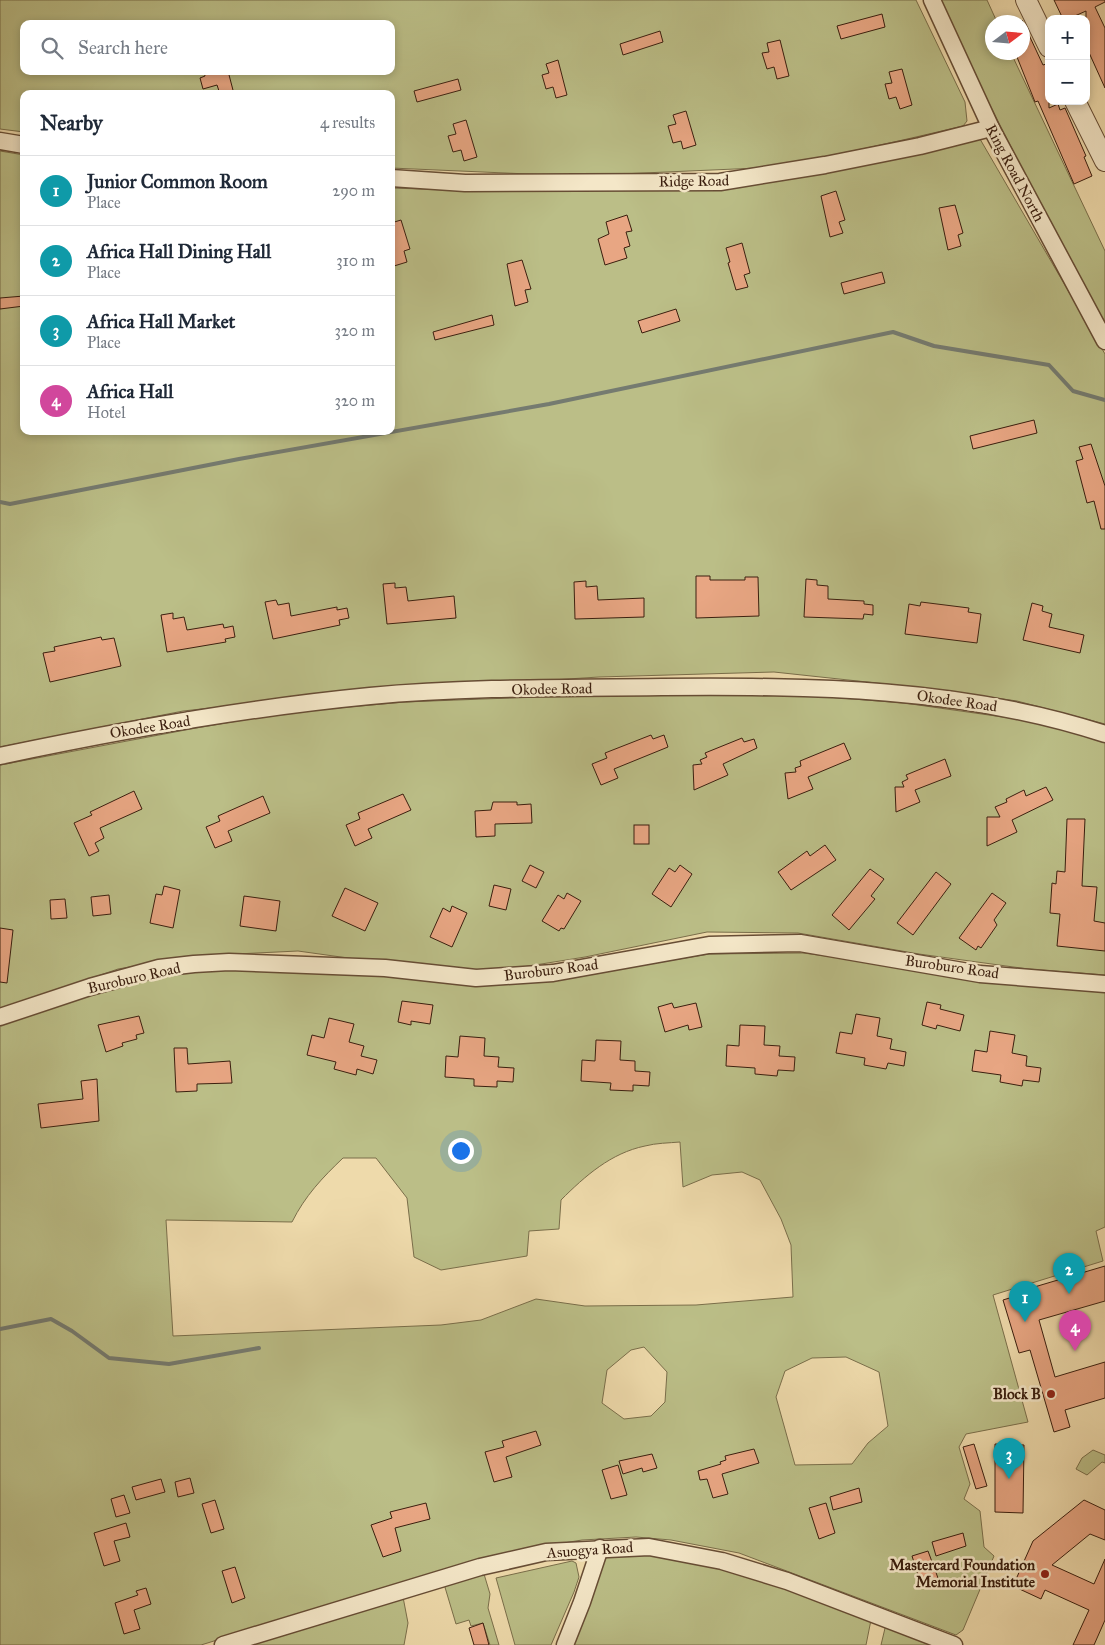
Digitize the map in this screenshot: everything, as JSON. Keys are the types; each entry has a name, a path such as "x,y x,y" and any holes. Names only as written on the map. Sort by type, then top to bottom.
{"street":[{"name":"Ring Road North","path":"932,0 990,128 1105,341"},
{"path":"1026,0 1045,39"},
{"path":"1077,105 1105,161"},
{"name":"Ridge Road","path":"395,178 465,183 720,182 834,164 920,146 990,128"},
{"path":"0,141 20,144"},
{"name":"Okodee Road","path":"0,756 119,732 372,696 591,688 783,686 876,690 1022,711 1060,719 1105,734"},
{"name":"Buroburo Road","path":"0,1017 90,987 159,968 194,964 229,962 386,968 476,978 553,973 709,945 800,943 980,974 1105,984"},
{"name":"Asuogya Road","path":"223,1645 480,1567 546,1552 649,1547 722,1561 787,1581 954,1645"},
{"path":"565,1645 600,1548"}],"green space":[{"path":"0,0 916,0 965,102 967,121 963,126 886,144 758,168 574,176 395,168 395,90 20,90 20,132 0,129"},
{"path":"937,0 987,0 994,15 985,15 985,60 1014,60 1105,251 1105,327 1081,286"},
{"path":"980,139 1105,354 1105,724 1017,701 932,689 774,672 599,677 347,693 183,711 0,747 0,151 20,154 20,435 395,435 395,188 662,190 863,165"},
{"path":"776,693 904,703 1024,720 1105,740 1105,975 1028,969 919,954 798,933 707,932 585,957 485,973 398,965 298,951 195,956 118,969 0,1010 0,765 291,712 405,702 536,697"},
{"path":"803,953 1105,992 1105,1227 1096,1231 1103,1261 993,1295 1028,1422 966,1434 959,1447 970,1484 964,1499 980,1511 984,1547 994,1556 963,1630 956,1635 739,1553 671,1540 636,1537 582,1540 533,1548 450,1568 201,1645 0,1645 0,1022 152,977 232,968 552,980 709,954","holes":["680,1142 683,1187 712,1175 742,1172 760,1180 781,1219 791,1245 793,1297 696,1305 585,1306 536,1299 481,1320 441,1325 173,1336 166,1220 292,1222 314,1188 343,1158 376,1158 407,1198 414,1257 441,1270 527,1256 529,1231 559,1229 561,1200 579,1182 599,1167 633,1149 654,1144","644,1347 667,1372 665,1402 651,1416 624,1419 602,1403 607,1370 631,1350","846,1357 879,1372 888,1426 868,1443 852,1464 795,1465 776,1397 785,1371 812,1358"]},
{"path":"1093,1450 1105,1455 1105,1463 1102,1462 1087,1475 1076,1469 1082,1458"},
{"path":"602,1552 658,1553 720,1565 871,1620 866,1645 569,1645"},
{"path":"572,1561 576,1563 579,1577 551,1645 515,1645 496,1578"},
{"path":"484,1574 490,1594 488,1608 499,1645 490,1645 483,1623 471,1626 469,1620 456,1624 444,1584"},
{"path":"403,1597 408,1623 404,1645 251,1645"},
{"path":"886,1624 933,1645 881,1645"}],"building":[{"path":"1054,0 1105,0 1105,2 1095,7 1105,28 1105,88 1090,55 1090,15 1086,15 1086,11 1077,15 1061,15"},
{"path":"882,14 885,27 841,39 837,26"},
{"path":"660,31 663,42 623,55 620,44"},
{"path":"1030,37 1043,65 1045,64 1045,105 1049,105 1049,108 1058,105 1060,110 1065,108 1086,156 1084,157 1092,176 1074,184 1038,101 1035,102 1018,60 1030,60"},
{"path":"780,40 789,76 777,79 774,67 767,69 762,53 769,52 767,43"},
{"path":"558,60 567,95 556,98 553,87 546,89 542,75 549,73 546,64"},
{"path":"902,69 912,105 900,109 896,97 889,99 885,84 892,83 889,72"},
{"path":"229,75 233,90 219,90 217,85 203,89 200,78"},
{"path":"458,79 461,90 417,102 414,91"},
{"path":"686,111 696,145 683,149 681,141 673,143 668,126 676,124 673,115"},
{"path":"466,120 477,157 464,161 461,150 453,152 448,136 456,134 453,124"},
{"path":"836,191 845,220 839,222 843,233 830,237 821,196"},
{"path":"955,205 963,233 958,235 961,246 948,250 939,208"},
{"path":"627,215 632,231 626,232 630,246 624,248 627,258 605,265 598,239 609,234 606,222"},
{"path":"401,220 410,249 404,251 407,262 395,266 395,222"},
{"path":"742,243 750,273 744,275 748,287 736,290 728,263 730,262 726,248"},
{"path":"522,260 531,289 525,290 528,302 515,306 507,264"},
{"path":"882,272 885,283 844,294 841,283"},
{"path":"20,296 20,306 0,309 0,298"},
{"path":"676,309 680,321 642,333 638,321"},
{"path":"492,315 494,325 435,340 433,332"},
{"path":"1034,420 1037,433 973,449 970,436"},
{"path":"1091,444 1105,486 1105,529 1101,529 1094,501 1087,503 1076,461 1083,459 1079,447"},
{"path":"696,576 710,576 710,580 745,580 745,577 758,577 759,616 696,618"},
{"path":"806,579 817,580 817,585 828,586 828,599 864,601 864,604 873,605 873,615 864,614 863,619 804,617"},
{"path":"586,581 586,587 597,586 598,600 644,598 644,617 575,619 574,582"},
{"path":"395,583 395,588 406,587 408,601 454,596 456,618 387,624 383,584"},
{"path":"276,600 278,605 289,603 291,616 337,607 337,610 347,608 349,618 339,620 340,625 273,639 265,602"},
{"path":"921,602 969,608 968,612 981,614 977,643 905,634 909,604 920,606"},
{"path":"1032,603 1043,606 1042,611 1052,614 1049,627 1084,635 1080,653 1023,640"},
{"path":"173,613 173,619 184,617 187,630 223,624 224,628 233,626 235,637 225,639 226,642 167,652 161,615"},
{"path":"101,637 102,640 114,638 121,666 50,682 43,653 55,651 54,647"},
{"path":"651,735 653,739 664,735 668,747 614,769 618,778 601,785 592,764 607,758 605,753"},
{"path":"742,738 744,742 754,739 757,748 723,764 728,775 694,790 693,765 702,764 700,760 707,757 705,753"},
{"path":"844,743 851,759 808,777 813,789 788,799 785,773 796,772 795,768 801,766 800,761"},
{"path":"945,759 951,776 915,790 920,802 896,812 895,787 904,787 902,782 908,779 906,775"},
{"path":"1046,787 1053,800 1012,820 1017,832 987,846 987,817 1000,817 995,807 1007,802 1006,799 1024,790 1026,796"},
{"path":"134,791 142,809 100,828 104,838 95,843 99,851 89,856 74,823 92,815 90,812"},
{"path":"403,794 411,810 368,829 372,838 355,846 346,825 360,819 358,813"},
{"path":"263,796 270,813 228,831 232,841 215,848 206,827 220,821 218,816"},
{"path":"493,802 517,802 517,805 531,804 532,823 495,824 495,836 476,837 475,811 491,810"},
{"path":"1067,819 1085,819 1082,886 1097,887 1094,921 1105,923 1105,951 1057,946 1060,914 1050,913 1052,883 1056,884 1057,871 1065,872"},
{"path":"634,825 649,825 649,844 634,844"},
{"path":"825,845 836,860 791,890 778,872 807,851 810,856"},
{"path":"530,865 544,872 536,888 522,881"},
{"path":"680,865 692,874 671,907 652,894 669,868 675,872"},
{"path":"870,869 884,879 871,896 875,899 849,930 832,915"},
{"path":"936,872 951,884 913,935 897,923"},
{"path":"494,885 511,889 506,910 489,906"},
{"path":"164,886 180,890 173,928 150,923 156,894 162,895"},
{"path":"345,888 378,903 365,931 332,916"},
{"path":"567,893 581,901 564,929 561,928 559,931 542,921 558,895 564,899"},
{"path":"992,893 1006,903 994,920 997,925 981,948 978,946 976,950 959,938"},
{"path":"109,895 111,914 93,916 91,897"},
{"path":"244,896 280,901 276,931 240,926"},
{"path":"65,899 67,918 51,919 50,900"},
{"path":"452,906 467,913 452,947 430,937 443,908 450,912"},
{"path":"0,928 13,930 7,983 0,982"},
{"path":"402,1001 433,1005 430,1024 411,1021 411,1025 398,1022"},
{"path":"927,1002 941,1005 940,1009 964,1015 960,1031 937,1025 936,1029 922,1025"},
{"path":"672,1003 674,1008 696,1003 702,1027 689,1030 688,1025 665,1032 658,1007"},
{"path":"856,1014 880,1018 877,1036 892,1039 890,1049 906,1052 904,1066 888,1063 886,1069 864,1065 865,1058 836,1053 840,1032 852,1034"},
{"path":"139,1016 144,1033 136,1035 137,1039 122,1043 123,1046 106,1052 98,1025"},
{"path":"329,1018 354,1024 349,1042 364,1046 361,1056 377,1060 373,1074 357,1069 356,1075 334,1069 336,1062 307,1055 312,1035 324,1038"},
{"path":"740,1025 765,1026 764,1045 780,1046 779,1056 795,1057 794,1071 778,1070 777,1076 755,1074 755,1068 726,1066 727,1045 739,1046"},
{"path":"990,1031 1015,1035 1012,1053 1027,1056 1026,1066 1041,1068 1039,1082 1023,1080 1022,1086 1000,1082 1001,1075 972,1071 975,1050 987,1052"},
{"path":"460,1036 485,1038 484,1056 499,1057 498,1067 514,1068 513,1082 497,1081 497,1087 474,1086 474,1079 445,1077 446,1056 458,1057"},
{"path":"596,1040 621,1041 620,1060 635,1061 635,1071 650,1072 649,1086 633,1085 633,1091 610,1090 611,1083 581,1081 582,1060 595,1061"},
{"path":"174,1048 187,1048 188,1064 230,1061 232,1083 197,1084 197,1091 176,1092"},
{"path":"97,1079 99,1121 41,1128 38,1104 83,1099 81,1081"},
{"path":"1105,1266 1105,1301 1039,1320 1055,1377 1105,1362 1105,1398 1065,1410 1070,1427 1054,1432 1030,1350 1019,1353 1003,1300 1032,1291 1031,1288"},
{"path":"536,1431 541,1445 506,1457 512,1477 494,1482 485,1452 504,1447 502,1441"},
{"path":"974,1444 987,1486 976,1489 963,1447"},
{"path":"995,1444 1024,1445 1023,1513 995,1512"},
{"path":"754,1449 759,1463 722,1474 728,1494 713,1498 707,1479 700,1480 698,1471 721,1464 720,1462 726,1460 725,1456"},
{"path":"652,1454 657,1468 643,1472 642,1468 623,1474 619,1461"},
{"path":"618,1465 627,1495 611,1499 602,1470"},
{"path":"190,1478 194,1493 178,1497 175,1482"},
{"path":"161,1479 165,1492 136,1500 132,1487"},
{"path":"859,1488 862,1502 833,1510 830,1497"},
{"path":"124,1495 130,1513 116,1517 111,1499"},
{"path":"215,1500 224,1529 211,1533 202,1504"},
{"name":"Mastercard Foundation Memorial Institute","path":"1084,1500 1105,1510 1105,1540 1090,1534 1052,1565 1094,1584 1105,1559 1105,1620 1094,1645 1073,1645 1089,1610 1045,1590 1041,1599 1013,1586 1033,1541"},
{"path":"426,1503 430,1519 395,1528 401,1551 383,1557 371,1525 392,1518 390,1512"},
{"path":"826,1503 835,1533 819,1539 809,1508"},
{"path":"126,1523 130,1537 114,1541 120,1561 104,1566 94,1533"},
{"path":"963,1533 966,1546 936,1556 932,1542"},
{"path":"928,1551 938,1578 921,1584 912,1556"},
{"path":"235,1567 245,1598 232,1603 222,1571"},
{"path":"146,1588 151,1604 134,1610 140,1629 124,1634 115,1603 138,1595 136,1591"},
{"path":"483,1623 489,1645 474,1645 469,1628"}],"waterway":[{"path":"395,431 549,404 893,332 934,346 1049,365 1073,391 1105,400"},
{"path":"0,502 10,504 239,459 374,435"},
{"path":"0,1329 51,1319 72,1331 109,1358 169,1364 259,1348"}],"place":[{"name":"Africa Hall Dining Hall","path":"1069,1294"},
{"name":"Junior Common Room","path":"1025,1322"},
{"name":"Africa Hall","path":"1075,1351"},
{"name":"Block B","path":"1051,1394"},
{"name":"Africa Hall Market","path":"1009,1479"},
{"name":"Mastercard Foundation Memorial Institute","path":"1045,1574"}]}
